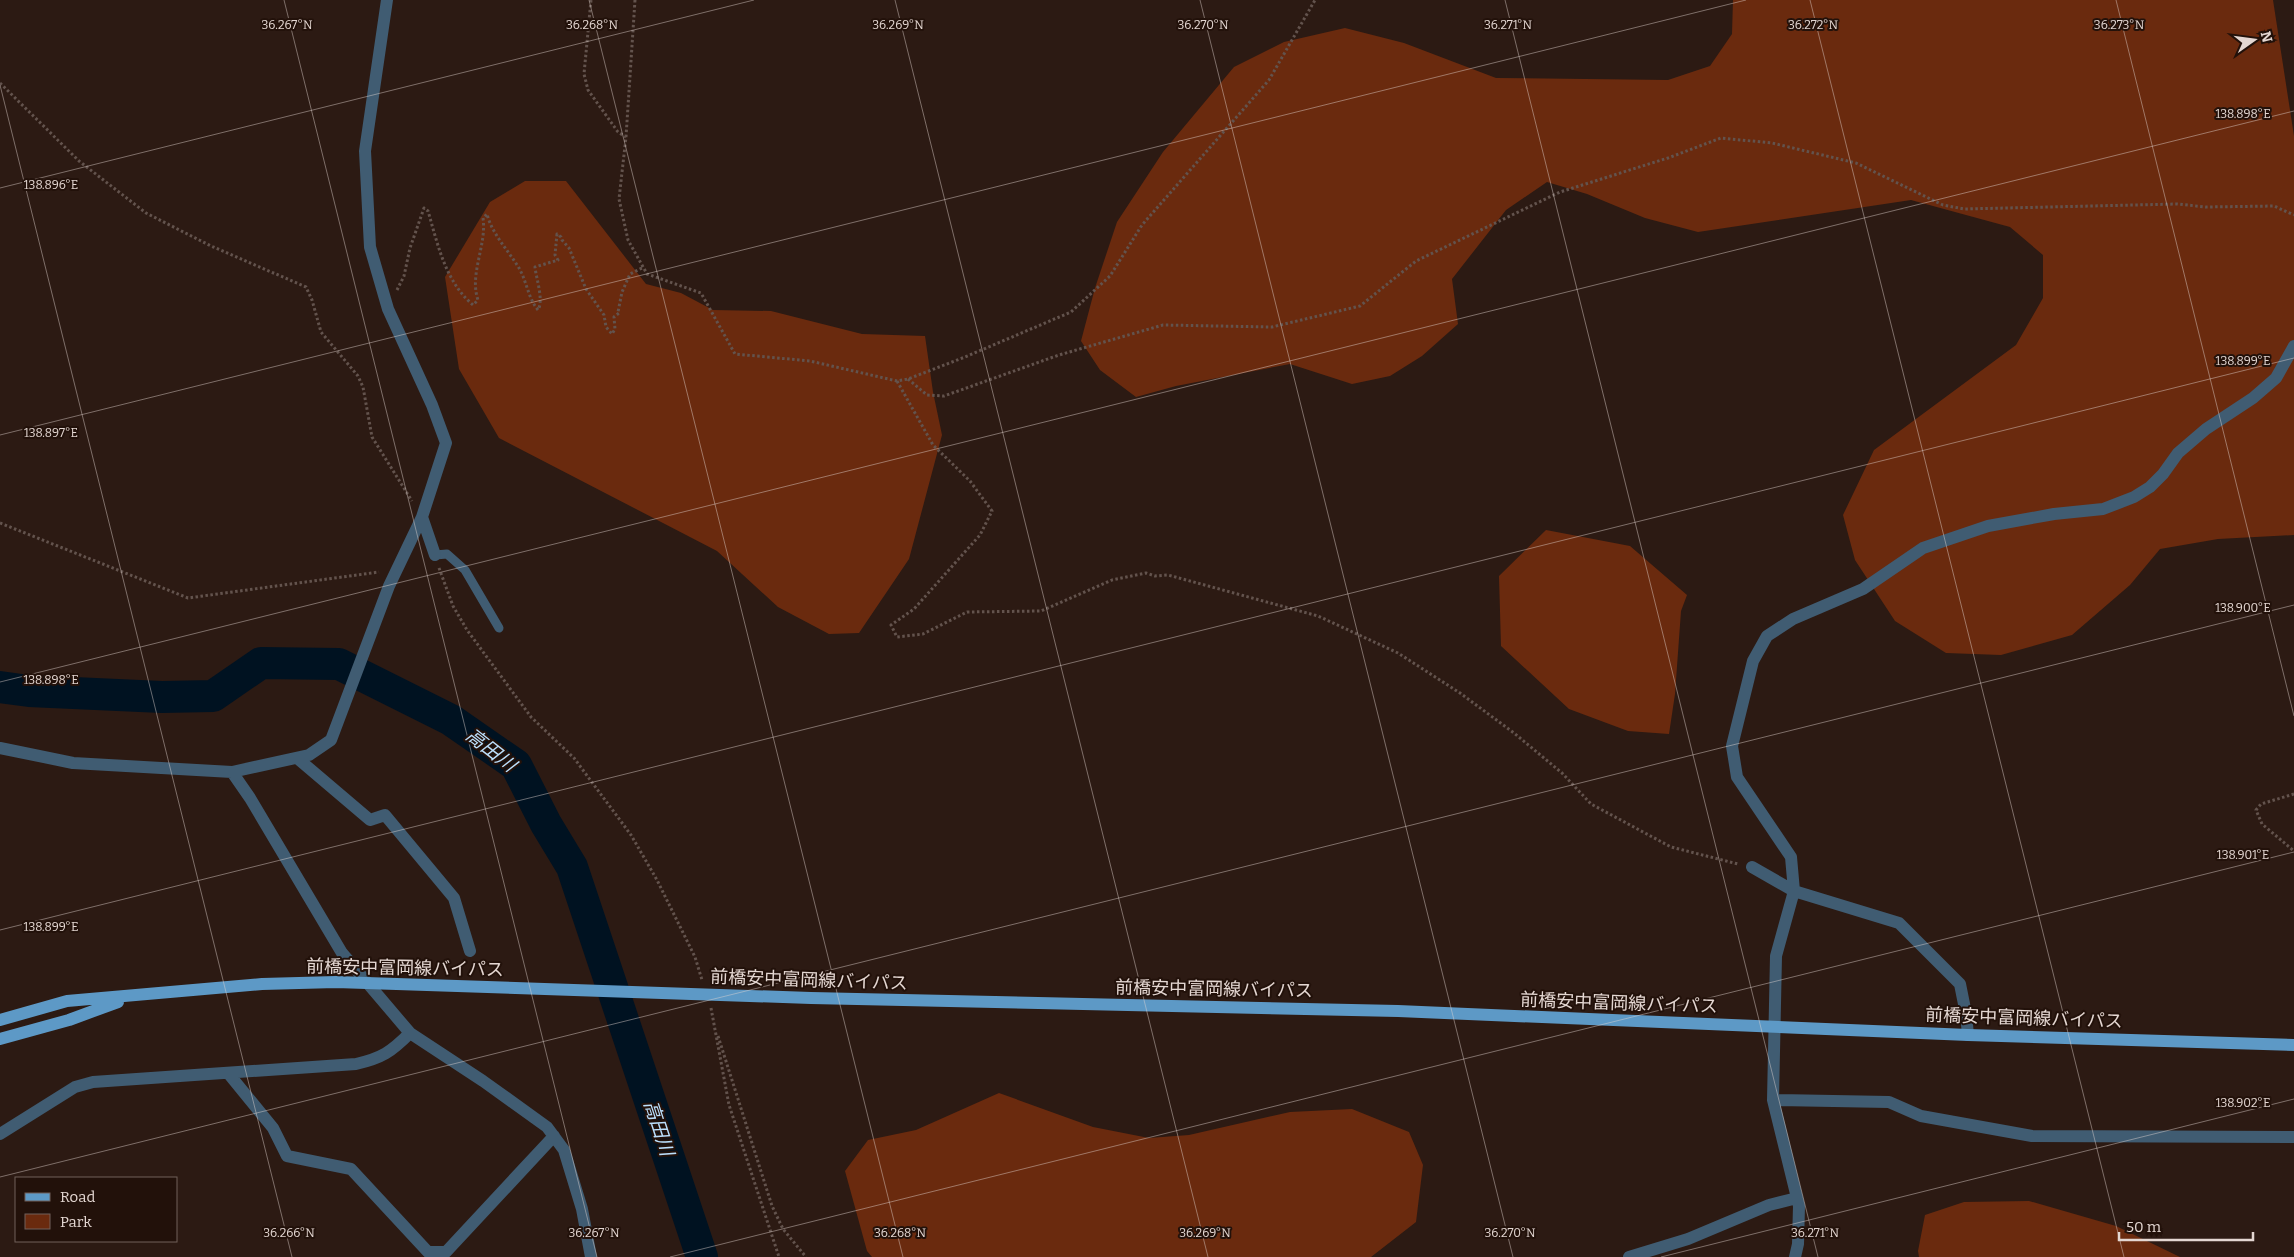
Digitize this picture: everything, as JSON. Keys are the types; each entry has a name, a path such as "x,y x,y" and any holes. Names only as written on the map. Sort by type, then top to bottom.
{"main road":[{"name":"前橋安中富岡線バイパス","path":"0,1020 67,1002 262,984 336,982 810,998 1398,1011 1968,1035 2294,1045"},
{"name":"前橋安中富岡線バイパス","path":"0,1039 69,1020 134,996"}],"street":[{"path":"0,748 73,763 232,772 309,755 331,740 389,586 422,517 446,443 432,405 388,309 370,247 365,151 387,0"},
{"path":"1795,1257 1798,1244 1799,1206 1773,1100 1776,956 1794,891 1790,857 1737,777 1732,746 1753,661 1767,636 1793,619 1863,589 1923,548 1988,526 2054,514 2103,509 2134,497 2156,481 2178,453 2206,429 2253,398 2276,378 2294,346"},
{"path":"422,517 435,554"},
{"path":"297,758 370,820 385,815 454,898 470,951"},
{"path":"232,772 250,798 342,953 410,1033 507,1098 547,1127 554,1136 564,1150 582,1209 591,1257"},
{"path":"1752,868 1794,891 1899,923 1960,984 1968,1035"},
{"path":"0,1134 75,1087 93,1082 356,1064 377,1059 391,1052 410,1033"},
{"path":"228,1073 272,1128 287,1156 351,1169 428,1252 446,1252 554,1136"},
{"path":"1773,1100 1889,1102 1921,1116 2032,1136 2294,1137"},
{"path":"1629,1257 1688,1239 1769,1205 1797,1198"}],"lane":[{"path":"435,554 447,554 465,570 499,628"}],"path":[{"path":"591,0 584,74 588,90 618,132 626,137"},
{"path":"636,0 626,137 619,199 628,240 642,268 647,274 701,293 735,354 810,361 897,381 908,379 1071,312 1110,276 1142,225 1269,80 1315,0"},
{"path":"0,83 79,161 146,213 211,246 306,287 312,300 321,332 358,376 363,387 372,437 422,517"},
{"path":"908,379 926,395 944,396 1059,355 1163,325 1272,327 1360,306 1416,261 1560,192 1668,158 1721,138 1772,143 1856,163 1943,205 1964,209 2177,204 2206,207 2274,206 2294,215"},
{"path":"388,309 404,276 410,248 424,208 428,211 452,281 473,305 478,300 475,288 483,244 483,218 487,214 489,224 519,268 532,304 538,310 541,304 535,267 558,260 555,255 557,234 569,248 586,290 604,315 606,327 612,334 616,329 614,317 619,313 622,292 630,274 642,268"},
{"path":"897,381 933,445 970,481 992,511 980,535 914,609 891,625 897,637 923,634 967,612 1041,611 1112,580 1146,573 1155,576 1168,575 1254,597 1318,616 1398,653 1460,693 1514,733 1562,773 1591,804 1632,827 1671,847 1752,868"},
{"path":"0,523 188,598 396,570"},
{"path":"435,554 453,606 467,630 531,716 574,758 631,835 695,958 703,983"},
{"path":"2294,794 2260,804 2256,810 2262,824 2294,851"},
{"path":"708,999 714,1016 729,1105 779,1257"},
{"path":"715,1028 772,1206 783,1229 806,1257"}],"green space":[{"path":"1733,0 2273,0 2294,136 2294,535 2218,539 2160,549 2130,585 2072,635 2001,655 1946,653 1895,621 1855,560 1843,515 1874,450 2016,345 2043,298 2043,255 2010,227 1911,200 1698,232 1645,218 1587,194 1547,182 1506,210 1452,279 1458,324 1422,356 1390,376 1352,384 1290,364 1176,386 1136,397 1100,370 1081,341 1095,288 1117,222 1163,152 1234,67 1284,42 1345,28 1404,43 1496,78 1668,80 1710,66 1732,34"},
{"path":"525,181 566,181 646,284 681,293 713,310 771,311 862,334 925,336 933,392 942,435 909,559 859,633 829,634 778,607 717,551 499,438 459,369 445,277 490,202"},
{"path":"1546,530 1630,546 1687,595 1681,611 1675,694 1669,734 1628,731 1569,709 1501,646 1499,576"},
{"path":"999,1093 1093,1127 1149,1138 1189,1135 1290,1112 1352,1109 1409,1132 1423,1165 1416,1222 1371,1257 872,1257 867,1251 845,1171 868,1140 916,1130"},
{"path":"2029,1201 2116,1226 2180,1257 1919,1257 1918,1251 1925,1215 1964,1202"}],"waterway":[{"name":"高田川","path":"0,687 29,691 162,697 213,696 261,663 339,664 451,720 516,765 546,824 572,867 702,1257"}]}
